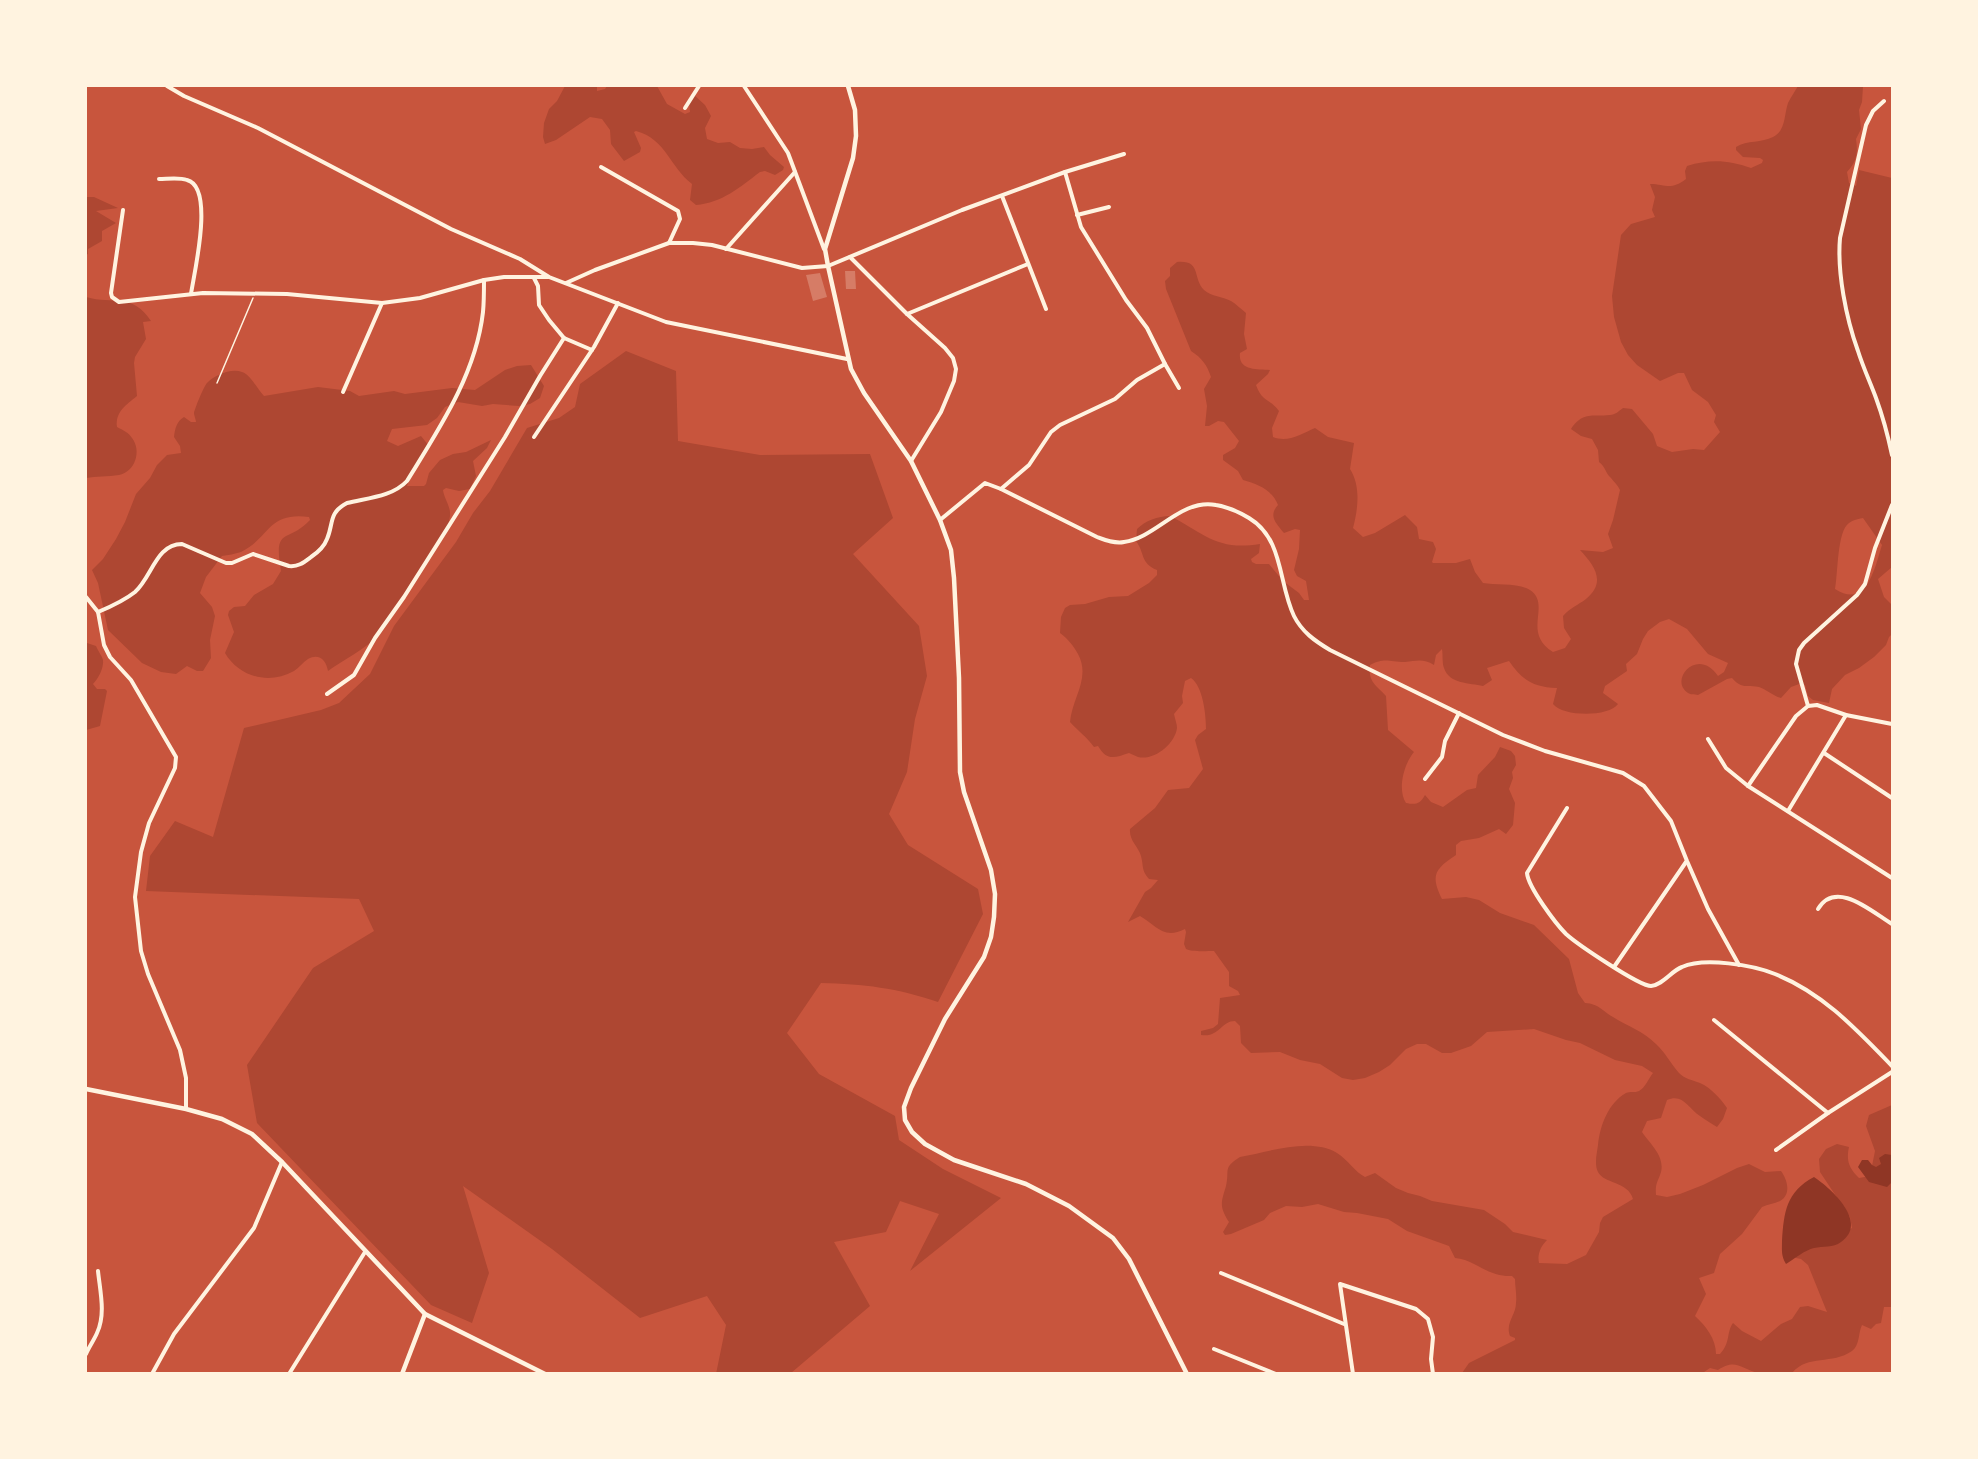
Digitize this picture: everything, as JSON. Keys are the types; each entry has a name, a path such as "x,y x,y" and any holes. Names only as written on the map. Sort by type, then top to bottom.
{"street":[{"path":"167,86 184,96 258,128 451,229 520,259 549,277 650,317 847,359"},
{"path":"685,108 699,86"},
{"path":"744,86 788,153 825,249 847,359 864,393 910,461 940,520 951,550 959,678 960,772 964,792 991,870 995,894 994,917 991,937 984,957 945,1018 910,1088 904,1107 905,1120 912,1132 925,1144 954,1160 1035,1189 1069,1206 1113,1238 1129,1259 1186,1374"},
{"path":"825,249 853,158 856,136 855,110 848,86"},
{"path":"1884,101 1873,111 1866,126 1839,250 1850,324 1893,455"},
{"path":"565,283 669,243 693,243 726,249 802,268 828,266 962,210 1065,172 1124,154"},
{"path":"601,167 678,211 680,219 669,243"},
{"path":"726,249 795,172"},
{"path":"1065,172 1081,227 1103,265 1152,336 1179,388"},
{"path":"159,179 187,179 193,183 201,199 202,214 191,294"},
{"path":"1002,196 1046,309"},
{"path":"1077,215 1109,207"},
{"path":"123,210 111,293 112,297 119,302 191,294 287,294 382,303 420,298 484,280 504,277 549,277"},
{"path":"850,257 953,358 956,369 954,381 940,412 910,461"},
{"path":"907,314 1028,264"},
{"path":"534,278 538,286 539,305 564,338 592,350"},
{"path":"98,612 136,591 162,552 175,544 182,544 226,563 253,554 289,566 301,565 324,545 333,514 340,506 392,492 401,487 447,416 464,377 483,313 484,280"},
{"path":"344,392 382,303"},
{"path":"534,436 592,350 618,303"},
{"path":"327,694 354,675 564,338"},
{"path":"1001,489 1029,465 1051,432 1060,425 1115,399 1137,380 1165,364"},
{"path":"940,520 985,483 1097,537 1123,543 1136,539 1189,509 1203,504 1237,511 1259,524 1268,534 1275,548 1294,616 1313,639 1330,650 1503,735 1545,752 1623,773 1644,786 1671,821 1687,861 1739,966"},
{"path":"1808,706 1796,664 1799,650 1857,595 1865,584 1875,548 1893,505"},
{"path":"86,597 98,612 104,645 110,657 131,680 177,762 149,823 141,852 135,897 141,951 148,974 180,1050 186,1078 186,1109"},
{"path":"1748,786 1796,716 1808,706 1817,705 1846,715 1893,724"},
{"path":"1425,779 1442,757 1445,741 1459,713"},
{"path":"1788,810 1846,715"},
{"path":"1708,739 1726,768 1748,786 1893,878"},
{"path":"1824,753 1893,798"},
{"path":"1567,808 1529,869 1527,878 1555,922 1567,935 1614,967 1651,986 1680,968 1694,963 1739,966 1774,974 1804,989 1837,1011 1893,1066"},
{"path":"1614,967 1687,861"},
{"path":"1818,909 1822,902 1831,896 1841,896 1854,900 1893,924"},
{"path":"1714,1020 1828,1113"},
{"path":"1776,1150 1828,1113 1893,1072"},
{"path":"86,1089 186,1109 235,1124 252,1134 282,1162 425,1314 545,1374"},
{"path":"152,1374 174,1334 254,1228 282,1162"},
{"path":"289,1374 365,1252"},
{"path":"86,1354 97,1334 102,1313 98,1271"},
{"path":"1221,1273 1345,1324"},
{"path":"1353,1374 1340,1284 1361,1289 1416,1309 1428,1319 1433,1337 1432,1374"},
{"path":"402,1374 425,1314"},
{"path":"1214,1349 1276,1374"}],"path":[{"path":"217,383 255,294"}],"shaded area":[{"path":"565,86 597,86 597,91 607,86 657,86 667,104 685,114 690,112 689,100 694,95 705,105 711,116 705,128 707,139 718,143 730,142 740,148 764,147 784,167 783,170 775,175 765,171 760,172 722,198 696,205 690,200 692,184 661,147 646,135 634,132 641,148 640,152 624,161 611,144 610,130 602,119 590,117 556,140 545,144 544,123 549,109 557,101"},
{"path":"1798,86 1863,86 1859,110 1861,129 1856,139 1855,160 1847,172 1849,183 1856,186 1859,170 1892,178 1892,567 1878,579 1884,597 1892,605 1892,634 1886,645 1859,668 1845,675 1832,689 1829,703 1813,700 1808,696 1805,685 1802,683 1791,687 1781,698 1759,687 1742,685 1732,678 1698,695 1689,694 1681,681 1688,668 1702,664 1718,676 1724,672 1728,663 1708,654 1687,629 1669,619 1660,622 1648,631 1637,654 1626,664 1627,671 1605,686 1603,693 1618,704 1613,708 1596,713 1576,713 1558,708 1553,704 1557,688 1541,686 1529,681 1509,661 1487,668 1492,680 1483,686 1455,680 1450,677 1443,666 1442,649 1436,655 1434,665 1423,661 1383,661 1370,665 1370,675 1373,682 1386,696 1388,730 1414,752 1407,763 1403,777 1402,791 1406,803 1417,803 1425,795 1431,802 1443,807 1467,790 1476,788 1478,775 1495,757 1500,747 1511,751 1515,756 1516,765 1512,772 1513,778 1509,789 1515,803 1513,825 1506,834 1499,829 1479,838 1461,841 1456,845 1456,855 1443,864 1437,873 1436,884 1442,899 1466,897 1479,900 1500,913 1534,925 1569,959 1578,993 1585,1003 1597,1006 1646,1036 1659,1047 1679,1073 1708,1088 1727,1108 1717,1127 1685,1102 1673,1098 1667,1100 1661,1118 1647,1121 1642,1132 1656,1150 1662,1166 1656,1185 1656,1195 1667,1197 1680,1194 1749,1164 1765,1172 1781,1171 1783,1174 1787,1186 1784,1198 1762,1207 1742,1234 1720,1254 1714,1273 1699,1278 1706,1294 1695,1316 1710,1333 1716,1354 1720,1354 1723,1350 1733,1323 1742,1331 1761,1341 1781,1324 1792,1319 1800,1307 1808,1306 1827,1312 1808,1265 1801,1259 1786,1256 1852,1228 1850,1217 1820,1172 1819,1159 1826,1149 1837,1144 1849,1147 1848,1160 1853,1171 1859,1178 1870,1176 1875,1151 1866,1126 1869,1115 1892,1105 1892,1307 1884,1307 1881,1323 1871,1329 1862,1325 1856,1346 1852,1351 1836,1358 1813,1361 1798,1367 1792,1373 1762,1374 1729,1365 1718,1370 1710,1368 1701,1374 1462,1373 1469,1363 1515,1340 1510,1336 1509,1331 1516,1307 1515,1279 1512,1276 1495,1274 1463,1259 1455,1258 1449,1246 1407,1231 1388,1219 1344,1212 1318,1204 1302,1207 1286,1206 1270,1213 1264,1220 1225,1235 1223,1232 1229,1222 1222,1204 1229,1167 1240,1157 1276,1149 1302,1146 1326,1148 1337,1153 1365,1177 1375,1173 1396,1188 1408,1193 1432,1201 1484,1210 1513,1232 1547,1240 1540,1250 1539,1263 1567,1264 1586,1255 1599,1232 1603,1217 1633,1199 1626,1189 1605,1179 1598,1172 1596,1162 1599,1138 1606,1116 1614,1103 1626,1093 1641,1090 1653,1073 1642,1066 1615,1060 1580,1043 1534,1029 1487,1032 1471,1046 1451,1053 1442,1053 1426,1044 1417,1044 1406,1049 1390,1065 1379,1072 1353,1080 1342,1078 1320,1064 1300,1060 1280,1052 1251,1053 1241,1043 1240,1026 1235,1021 1226,1024 1212,1034 1201,1035 1201,1031 1218,1024 1220,998 1240,995 1238,991 1229,986 1229,972 1214,951 1186,949 1185,929 1171,933 1165,932 1140,916 1128,922 1145,892 1158,880 1149,879 1145,873 1130,829 1155,808 1168,790 1189,788 1203,769 1195,740 1206,729 1201,694 1191,678 1185,681 1183,703 1174,714 1177,726 1175,734 1168,745 1157,754 1144,758 1129,753 1115,757 1108,756 1098,746 1094,747 1070,722 1083,671 1076,651 1060,633 1061,617 1065,608 1070,605 1085,604 1109,597 1128,596 1149,583 1157,575 1157,570 1148,564 1136,541 1137,529 1148,521 1165,516 1170,516 1222,543 1245,546 1260,544 1259,553 1251,559 1252,562 1269,564 1283,581 1299,593 1304,600 1309,600 1306,581 1297,576 1294,570 1299,549 1300,530 1295,529 1284,533 1273,516 1278,505 1272,495 1259,486 1243,480 1238,471 1223,460 1223,455 1235,448 1239,441 1224,422 1218,421 1205,426 1207,406 1204,389 1211,377 1204,362 1191,351 1166,289 1165,281 1170,276 1170,268 1177,262 1185,262 1193,267 1204,290 1231,301 1246,313 1244,334 1247,349 1240,353 1240,359 1249,368 1270,370 1256,385 1263,397 1279,411 1272,428 1273,437 1289,438 1315,428 1328,437 1354,443 1350,469 1356,483 1358,498 1353,528 1363,537 1375,533 1405,515 1417,527 1419,539 1433,542 1436,549 1433,563 1456,563 1470,559 1483,583 1514,585 1530,590 1536,596 1538,603 1539,636 1553,652 1565,648 1571,639 1564,628 1563,616 1592,593 1597,580 1594,568 1580,550 1603,552 1613,548 1608,534 1620,490 1599,462 1598,450 1592,439 1581,436 1571,429 1575,423 1584,417 1612,415 1623,408 1632,409 1653,434 1657,446 1672,452 1704,450 1720,432 1714,422 1716,415 1708,402 1692,390 1684,373 1678,373 1660,381 1637,365 1621,342 1614,317 1612,296 1621,235 1631,224 1655,217 1652,210 1655,197 1650,184 1676,185 1686,179 1687,166 1703,162 1735,163 1751,168 1762,163 1763,160 1760,158 1743,157 1736,147 1769,139 1777,134 1782,127 1788,103","holes":["1863,518 1882,545 1872,574 1862,590 1855,594 1846,594 1835,589 1840,543 1849,523"]},
{"path":"86,197 94,197 118,208 96,211 116,223 102,231 102,241 88,249 86,255"},
{"path":"86,297 129,303 137,306 151,321 143,322 146,339 135,357 137,396 122,409 118,417 117,427 131,436 136,449 133,465 125,473 119,475 86,478"},
{"path":"626,351 676,371 678,441 760,455 870,454 893,518 853,554 919,626 927,676 915,719 907,772 889,814 908,845 978,889 983,914 938,1002 880,988 821,983 787,1033 819,1074 895,1116 899,1140 943,1169 1001,1198 910,1271 939,1214 900,1201 886,1232 834,1242 870,1306 791,1373 716,1374 726,1325 707,1296 640,1318 552,1249 463,1186 489,1273 472,1323 431,1305 257,1123 247,1065 313,968 374,931 359,899 146,891 150,856 175,821 213,837 244,728 321,710 339,703 370,674 394,626 456,542 473,513 490,491 527,428 559,418 575,407 580,384"},
{"path":"531,365 544,386 540,398 530,404 482,406 458,402 445,407 437,418 427,425 392,429 387,441 398,446 421,436 429,446 407,486 424,486 429,473 440,460 453,454 466,452 491,440 487,448 473,461 476,476 470,489 459,491 446,488 443,490 450,512 445,533 413,579 388,624 372,641 328,671 324,661 319,657 312,657 296,670 284,675 265,678 246,673 238,668 225,653 234,632 228,615 229,611 234,607 245,606 254,595 273,584 281,571 279,547 281,541 302,527 310,520 309,517 295,516 277,522 251,546 241,552 222,556 206,577 200,593 212,607 215,616 210,640 211,658 203,671 187,666 176,674 161,672 142,663 108,630 98,583 92,570 103,559 116,539 136,494 150,478 157,465 167,455 181,453 180,446 174,437 177,425 184,417 191,422 196,422 194,413 198,402 207,383 214,377 228,372 242,372 251,379 264,396 318,387 350,391 359,396 394,391 405,394 452,388 475,390 505,370"},
{"path":"86,638 87,643 96,646 103,660 103,666 93,684 97,689 107,691 100,726 86,730"},
{"path":"1885,1154 1892,1155 1892,1182 1887,1187 1869,1182 1858,1167 1862,1160 1868,1160 1876,1167 1881,1164 1879,1158"},
{"path":"1814,1177 1845,1207 1850,1216 1849,1234 1838,1244 1811,1249 1786,1264 1782,1241 1788,1204 1797,1189"}],"building":[{"path":"845,271 855,271 856,289 846,289"},
{"path":"820,273 827,297 813,301 806,275"}]}
